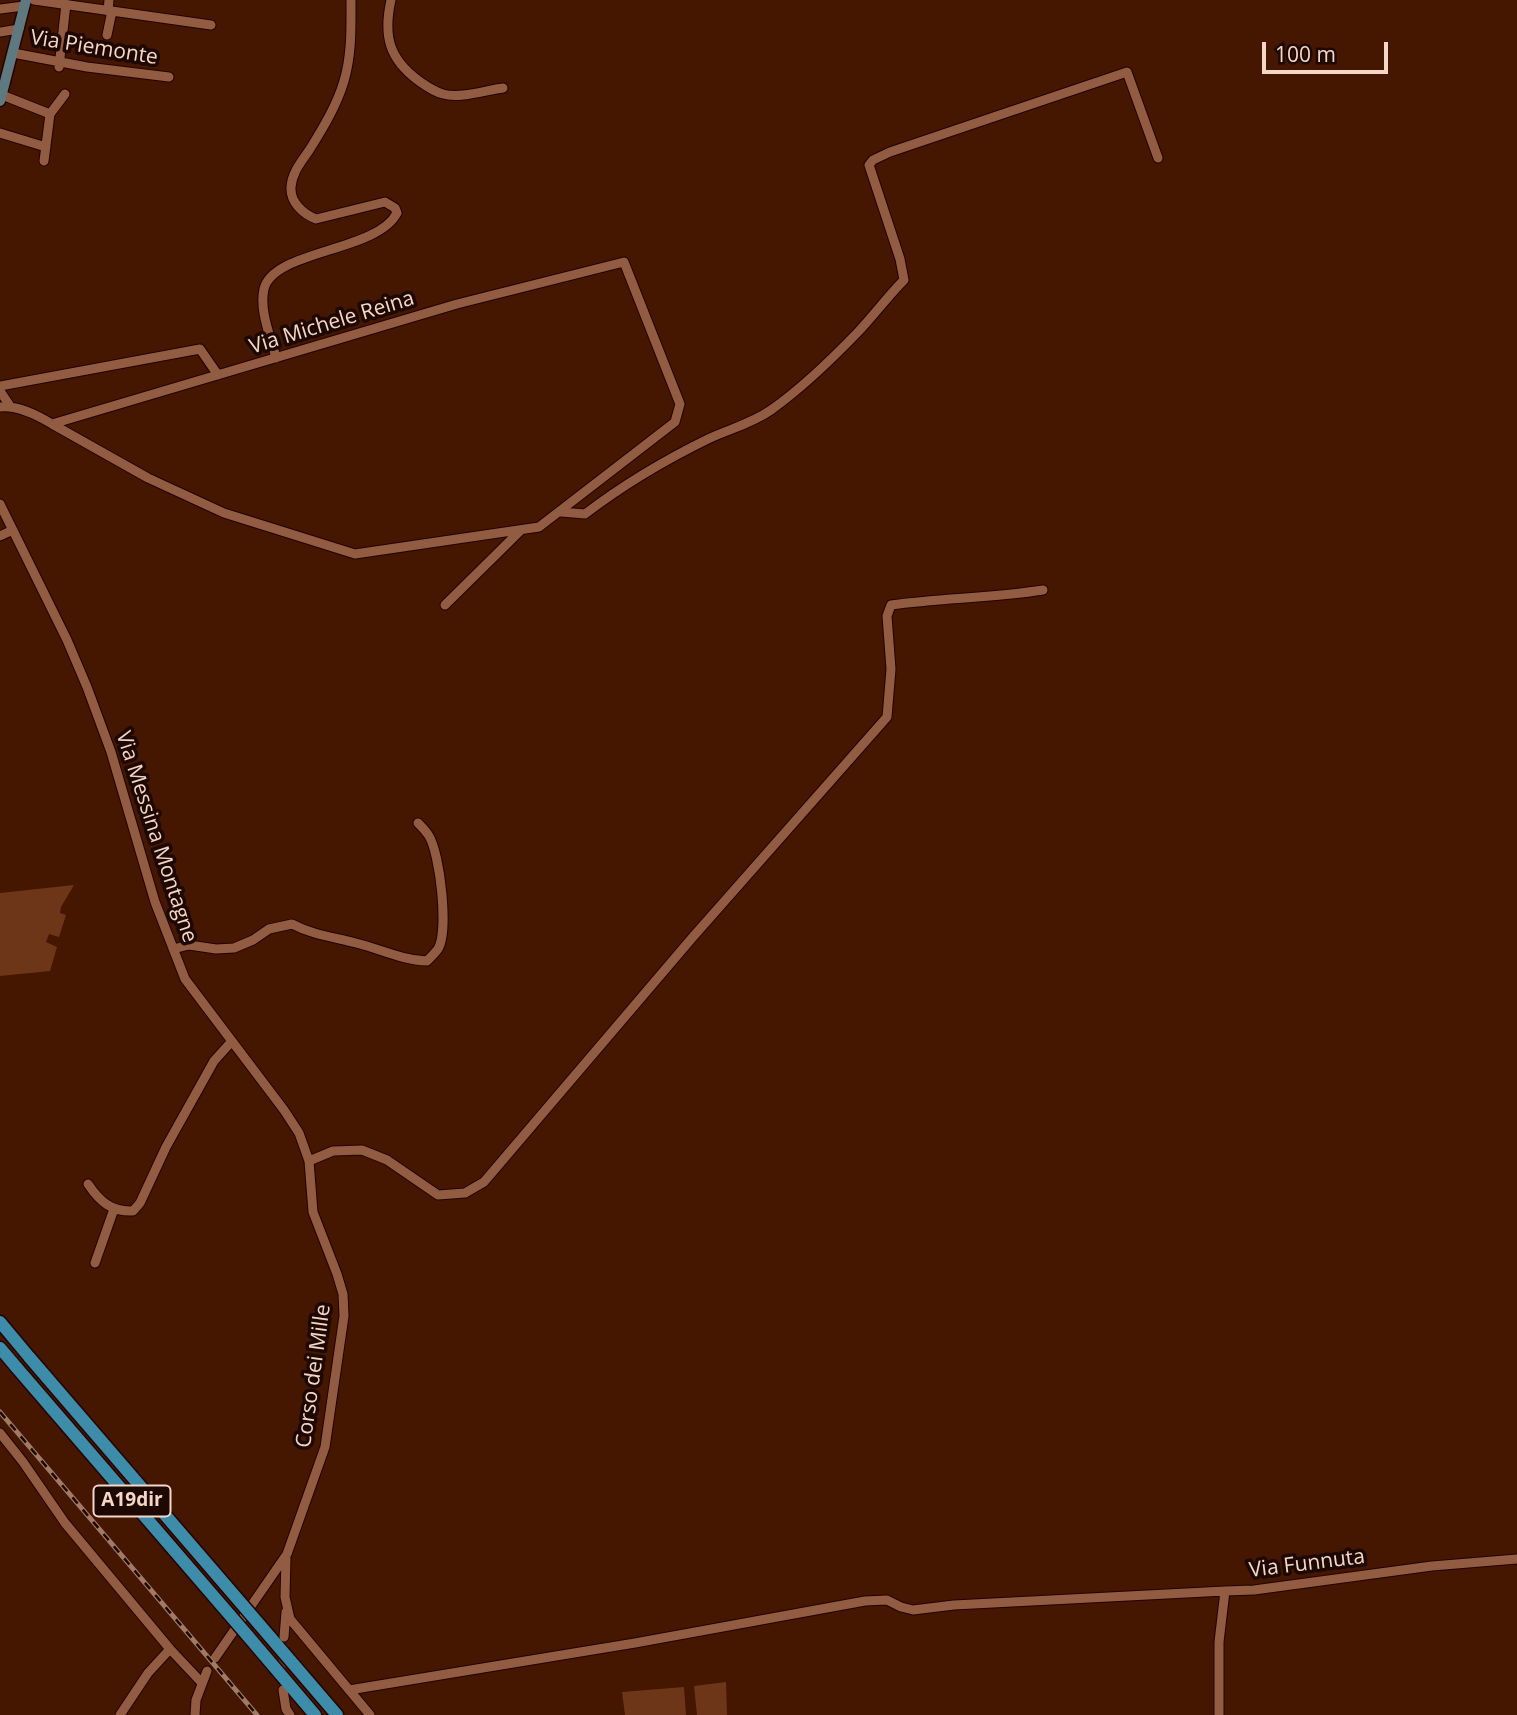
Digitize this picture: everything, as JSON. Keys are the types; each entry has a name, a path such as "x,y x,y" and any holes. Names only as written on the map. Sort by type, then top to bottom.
{"highway":[{"name":"A19dir","path":"0,1322 337,1715"},
{"name":"A19dir","path":"0,1348 315,1715"}],"main road":[{"path":"1,98 28,2"}],"street":[{"path":"107,35 109,0"},
{"path":"276,358 263,299 264,286 269,279 286,266 384,228 397,213 395,208 385,202 316,219 300,210 292,197 294,172 340,95 352,44 351,0"},
{"path":"391,0 387,28 390,45 395,58 407,72 445,95 503,88"},
{"path":"0,9 28,2 66,4 211,25"},
{"path":"59,64 66,4"},
{"path":"0,32 19,29"},
{"name":"Via Piemonte","path":"13,54 59,64 169,77"},
{"path":"0,391 5,407 52,424 148,478 224,513 355,554 539,527 561,512 585,514 628,483 709,438 746,425 770,411 859,331 904,280 900,259 869,165 873,160 1127,72 1158,158"},
{"path":"44,161 50,114 65,94"},
{"path":"1,98 50,114"},
{"path":"0,133 46,147"},
{"name":"Via Michele Reina","path":"52,424 457,304 624,262 680,404 675,422 561,512"},
{"path":"0,386 200,349 218,375"},
{"name":"Via Messina Montagne","path":"0,504 67,640 87,687 111,752 151,890 185,979 284,1110 299,1133 309,1161"},
{"path":"0,536 13,530"},
{"path":"445,605 521,530"},
{"path":"309,1161 333,1151 362,1150 387,1160 438,1195 465,1193 484,1182 692,938 887,718 891,669 887,616 891,605 1043,590"},
{"path":"173,949 189,945 216,949 234,948 269,929 292,924 309,932 355,942 409,960 427,961 439,948 443,929 442,902 439,865 430,837 418,823"},
{"path":"88,1184 97,1197 114,1209 121,1212 133,1211 141,1203 166,1147 214,1061 232,1041"},
{"name":"Corso dei Mille","path":"215,1658 287,1554 325,1447 344,1316 337,1274 313,1212 309,1161"},
{"path":"95,1263 114,1209"},
{"path":"0,1433 65,1523 170,1649 201,1682"},
{"path":"284,1637 287,1554"},
{"name":"Via Funnuta","path":"1219,1715 1219,1642 1225,1591 1254,1590 1432,1566 1517,1559"},
{"path":"349,1690 635,1643 865,1601 887,1600 913,1610 954,1605 1225,1591"},
{"path":"286,1610 297,1630 370,1715"},
{"path":"120,1715 148,1673 170,1649"},
{"path":"195,1715 196,1700 207,1671"},
{"path":"283,1690 286,1709 290,1715"}],"shaded area":[{"path":"74,885 61,907 60,913 66,915 59,937 49,934 46,942 57,947 50,971 0,976 0,893"},
{"path":"726,1682 727,1715 697,1715 694,1686"},
{"path":"684,1687 686,1715 625,1715 622,1692"}],"tunnel":[{"path":"283,1681 284,1637"}],"railway":[{"path":"0,1412 257,1715"}]}
